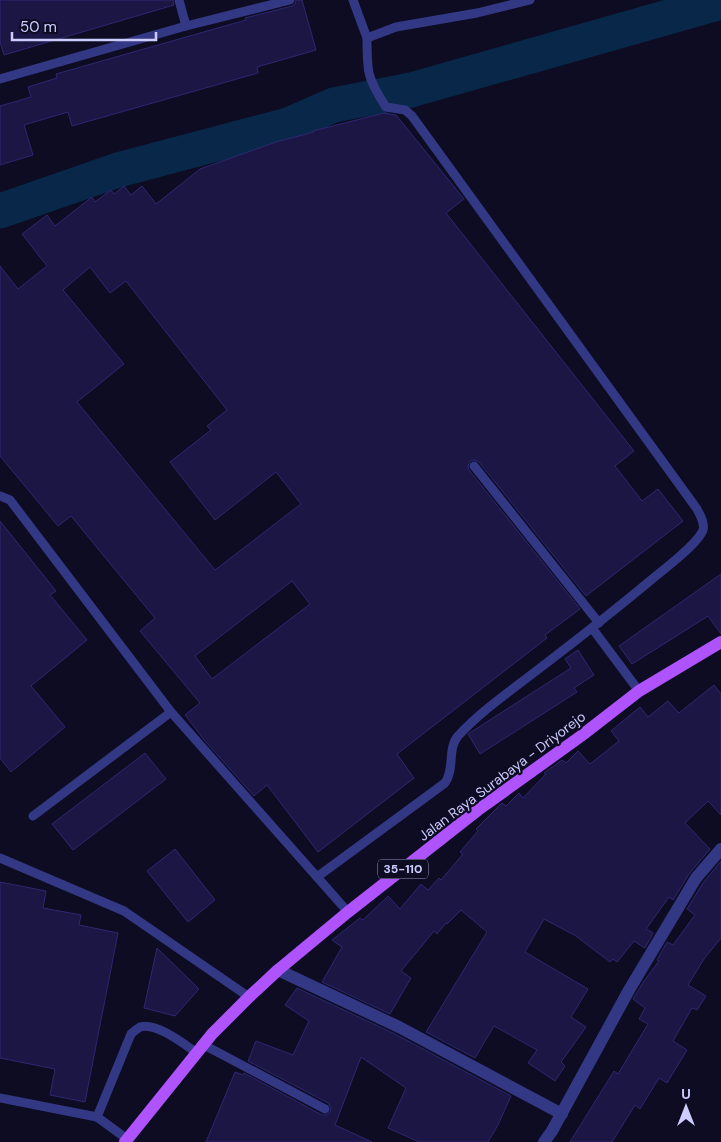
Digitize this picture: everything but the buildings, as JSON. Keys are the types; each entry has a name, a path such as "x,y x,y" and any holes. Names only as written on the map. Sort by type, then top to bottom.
{"main road":[{"name":"Jalan Raya Surabaya - Driyorejo","path":"126,1141 200,1049 249,997 278,970 348,912 478,810 639,692 721,642"}],"street":[{"path":"544,1142 562,1114 629,990 696,878 721,849"},
{"path":"278,970 399,1027 562,1114"}],"lane":[{"path":"179,0 186,26"},
{"path":"0,79 186,26 290,0"},
{"path":"317,877 445,783 451,770 452,747 458,736 490,707 595,626 683,554 702,532 703,523 697,508 412,116 405,110 386,107 372,85 367,70 367,38 353,0"},
{"path":"367,38 396,27 477,13 530,0"},
{"path":"474,466 595,626 639,692"},
{"path":"0,496 10,500 171,712 348,912"},
{"path":"33,816 171,712"},
{"path":"0,858 124,911 249,997"},
{"path":"97,1118 131,1034 139,1028 149,1026 325,1109"},
{"path":"0,1098 97,1118 126,1141"}],"waterway":[{"path":"0,211 118,170 288,125 334,105 411,90 721,2"}]}
